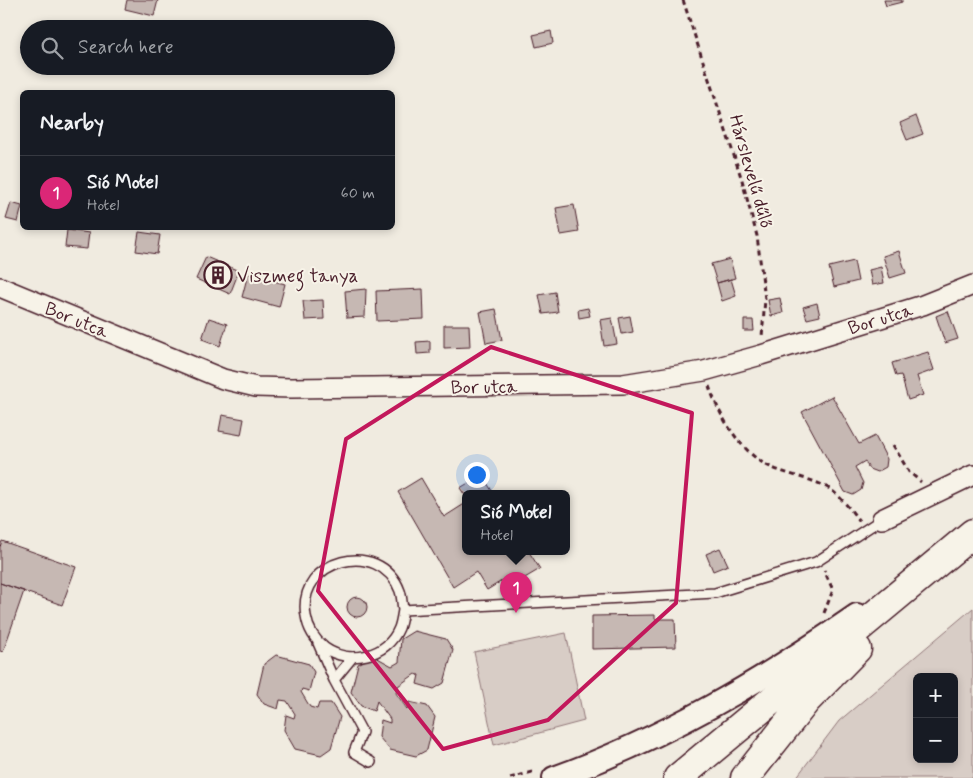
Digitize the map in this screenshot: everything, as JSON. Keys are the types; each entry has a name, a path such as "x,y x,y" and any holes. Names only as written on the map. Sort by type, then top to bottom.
{"main road":[{"path":"678,778 973,533"},
{"path":"745,778 806,701 973,533"}],"street":[{"name":"Bor utca","path":"0,287 223,379 256,387 623,384 704,371 761,355 924,305 973,285"},
{"path":"882,519 973,475"},
{"path":"546,774 599,762 678,726 789,661 973,533"}],"lane":[{"path":"403,610 715,594 778,576 820,560 882,519"},
{"path":"318,642 334,654 352,658 372,655 388,644 399,628 403,610 400,591 390,574 374,563 355,559 336,562 320,572 309,588 304,607 308,626 318,642 334,680 362,732 354,752 371,762"},
{"path":"334,680 352,658"}],"path":[{"name":"Hárslevelű dűlő","path":"683,0 742,180 757,236 765,299 761,355"},
{"path":"704,371 719,412 731,433 763,463 830,489 848,506 865,530"},
{"path":"893,445 909,472"},
{"path":"820,560 833,590 822,616"},
{"path":"510,778 546,774"}],"highlighted area":[{"path":"491,347 692,413 676,603 548,720 443,749 318,591 346,439"}],"shaded area":[{"path":"973,608 973,778 796,778 839,721"},
{"path":"566,633 584,721 494,745 474,652"}],"building":[{"path":"127,0 158,0 154,16 125,9"},
{"path":"884,0 902,0 902,2 886,6"},
{"path":"551,31 553,43 536,47 533,35"},
{"path":"916,116 923,134 907,140 900,123"},
{"path":"11,203 20,205 18,222 6,219"},
{"path":"574,205 579,232 561,235 556,208"},
{"path":"67,230 89,233 87,249 65,247"},
{"path":"139,232 160,235 157,254 136,251"},
{"path":"899,251 906,273 890,278 883,256"},
{"name":"Viszmeg tanya","path":"206,257 239,271 230,294 196,279"},
{"path":"730,259 735,278 717,283 711,264"},
{"path":"854,261 858,281 834,287 829,267"},
{"path":"881,267 884,283 872,285 869,270"},
{"path":"248,274 285,284 279,307 242,297"},
{"path":"731,279 736,296 722,301 717,283"},
{"path":"366,289 365,317 347,318 345,291"},
{"path":"423,289 424,319 377,321 376,291"},
{"path":"555,292 558,312 543,314 539,295"},
{"path":"780,298 783,313 771,316 768,300"},
{"path":"323,300 324,319 305,320 303,301"},
{"path":"817,303 820,316 807,319 803,307"},
{"path":"588,308 590,316 579,318 578,310"},
{"path":"496,309 502,340 486,343 480,312"},
{"path":"948,311 958,339 945,343 936,316"},
{"path":"630,316 633,332 622,334 619,318"},
{"path":"209,318 227,324 220,346 202,339"},
{"path":"612,318 617,344 604,346 600,320"},
{"path":"744,320 753,320 754,331 744,331"},
{"path":"444,325 469,325 470,347 444,348"},
{"path":"430,341 430,353 417,354 416,342"},
{"path":"928,352 934,370 917,376 923,395 908,400 901,375 896,376 892,363"},
{"path":"832,396 859,444 875,436 887,459 886,467 877,472 869,469 865,461 855,467 863,483 861,490 853,495 845,492 802,412"},
{"path":"222,415 244,419 241,435 219,431"},
{"path":"482,475 491,490 462,491 460,488"},
{"path":"421,478 444,517 462,506 462,555 531,555 540,569 518,582 513,574 487,590 476,572 453,587 398,492"},
{"path":"2,541 76,567 62,605 0,583 0,547"},
{"path":"720,548 728,565 713,571 706,554"},
{"path":"0,583 24,591 3,652 0,651"},
{"path":"357,597 364,600 367,607 364,614 357,617 350,614 347,607 350,600"},
{"path":"655,615 655,619 675,619 676,647 592,649 592,616"},
{"path":"414,631 446,639 453,650 444,683 434,689 417,684 419,675 415,674 398,686 396,693 407,709 409,702 427,706 435,717 427,750 416,756 390,750 379,737 381,720 390,723 390,719 377,701 374,711 361,706 351,692 358,664 374,656 392,666 399,662 401,639"},
{"path":"276,655 309,664 314,672 309,691 302,689 301,692 310,707 317,709 319,703 331,703 340,717 331,748 321,755 295,749 284,730 286,715 294,718 295,714 287,701 280,700 278,709 264,704 257,694 264,664"}],"place":[{"name":"Viszmeg tanya","path":"218,275"},
{"name":"Sió Motel","path":"516,613"}]}
